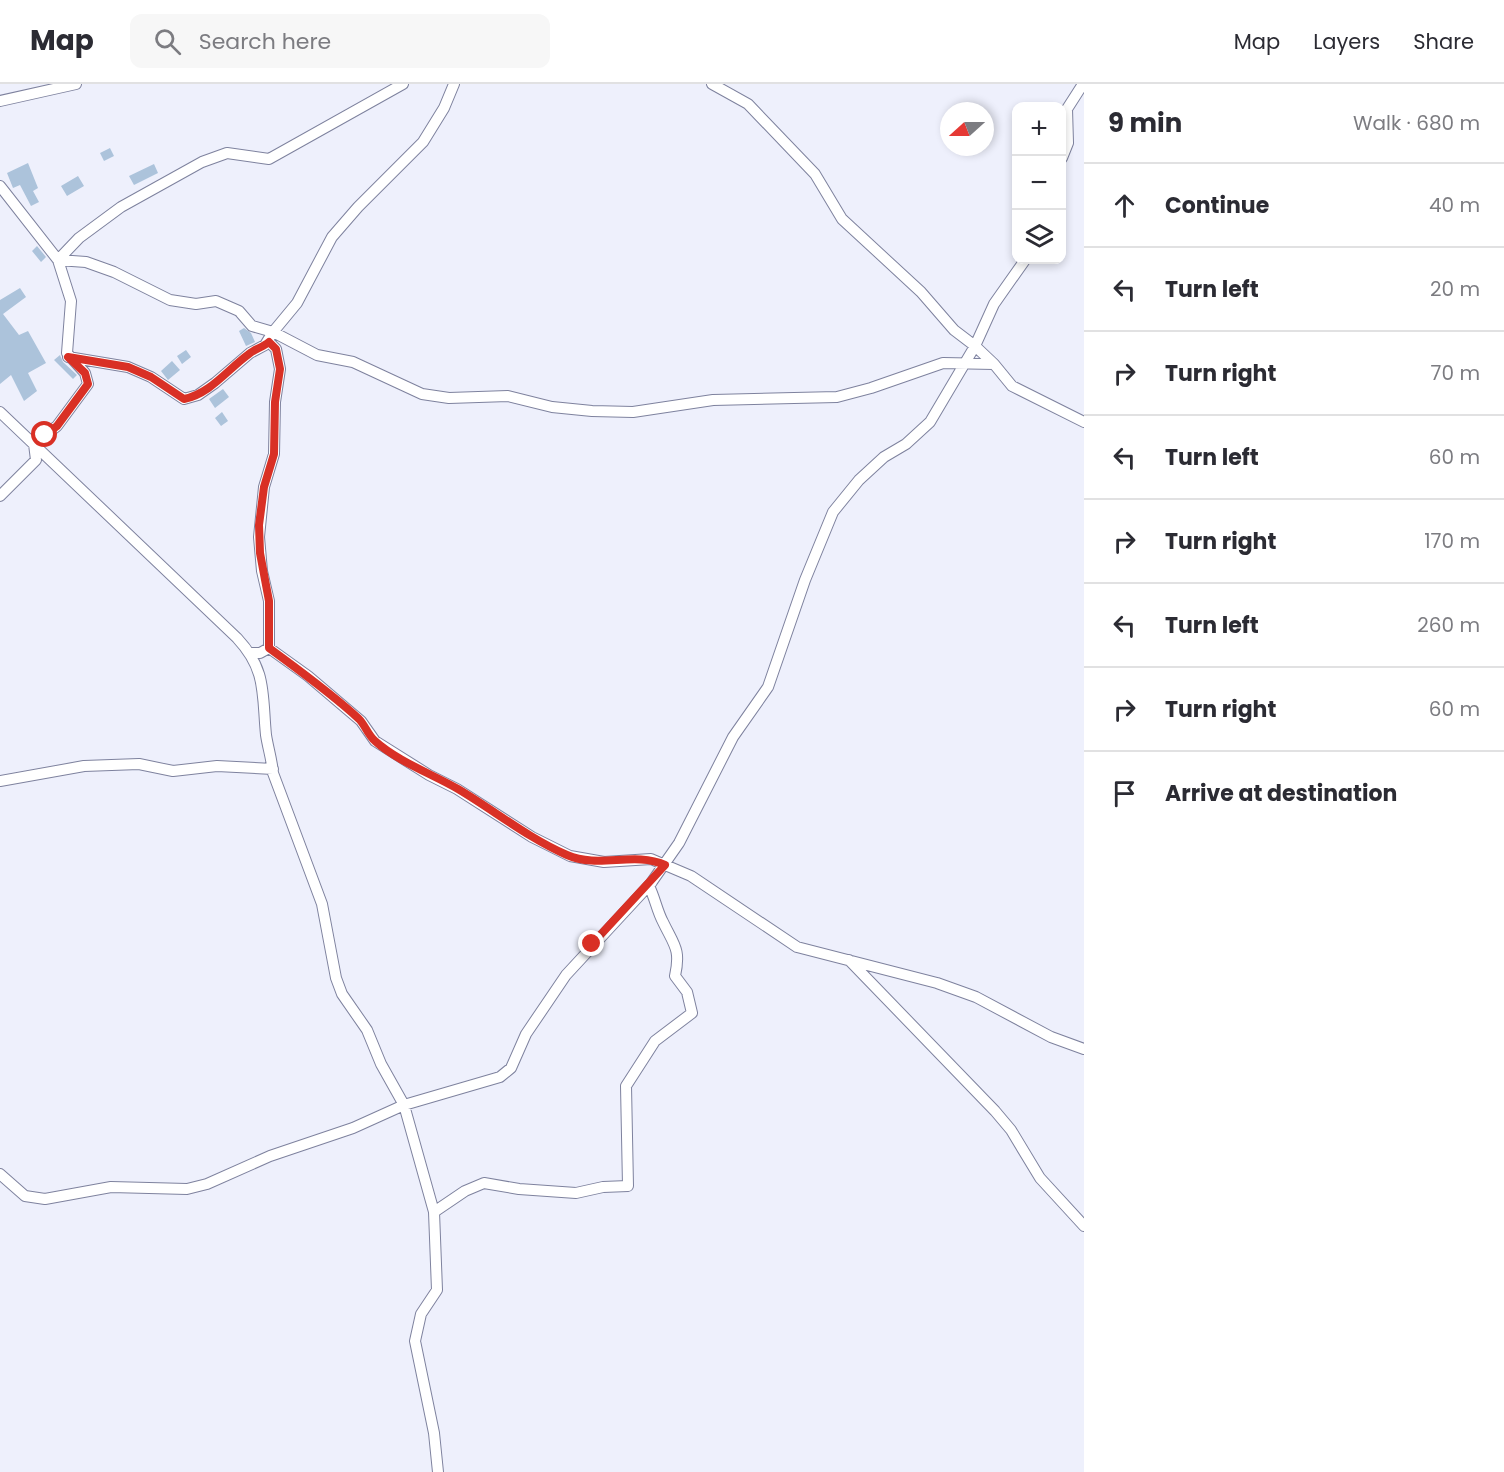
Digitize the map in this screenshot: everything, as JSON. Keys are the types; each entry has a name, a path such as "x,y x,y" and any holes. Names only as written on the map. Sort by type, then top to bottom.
{"street":[{"path":"0,101 76,84"},
{"path":"58,260 80,238 121,207 202,162 227,153 269,159 403,84"},
{"path":"68,357 128,367 151,377 184,399 198,395 215,383 271,337 297,303 332,237 357,207 423,142 444,108 454,84"},
{"path":"712,84 748,104 815,174 842,219 921,292 954,330 994,364 1012,386 1084,422"},
{"path":"723,84 730,94"},
{"path":"1063,156 1068,143 1067,109 1083,84"},
{"path":"0,186 58,260 71,301 68,357 85,373 88,384 57,426 34,444"},
{"path":"58,260 86,262 114,272 170,300 196,304 216,302 239,310 252,326 271,337 317,355 353,362 422,394 449,398 508,396 552,406 592,411 633,412 712,399 837,397 871,388 943,363 994,364"},
{"path":"0,1174 25,1196 45,1198 111,1187 187,1189 207,1184 270,1156 353,1128 404,1105 500,1077 511,1068 526,1034 566,975 649,886 665,865 733,737 768,687 805,580 833,512 859,480 884,457 906,444 930,422 967,363 994,304 1022,264"},
{"path":"269,648 269,601 262,571 259,529 264,487 274,454 275,402 280,369 271,337"},
{"path":"0,412 251,653 262,677 267,742 273,769 322,904 336,978 342,994 367,1030 381,1064 404,1105 434,1212 437,1290 421,1314 415,1341 434,1433 438,1472"},
{"path":"0,496 36,460 34,444"},
{"path":"251,653 260,653 269,648"},
{"path":"269,648 308,676 361,721 375,741 429,775 457,789 531,837 570,856 604,862 651,859 691,876 797,947 957,990 1051,1037 1084,1049"},
{"path":"0,781 84,766 139,764 173,771 217,766 273,769"},
{"path":"434,1212 465,1191 484,1183 519,1190 576,1193 603,1187 628,1186 626,1086 655,1041 692,1013 687,992 675,976 679,958 674,940 662,921 649,886"},
{"path":"849,960 995,1111 1011,1130 1040,1178 1084,1226"}],"building":[{"path":"110,148 114,156 104,161 100,153"},
{"path":"28,163 38,188 33,191 39,202 31,206 20,185 13,188 7,173"},
{"path":"154,164 158,173 134,185 129,176"},
{"path":"78,176 84,186 67,196 61,186"},
{"path":"37,246 46,257 41,262 32,251"},
{"path":"20,288 26,297 3,314 19,335 28,331 46,363 28,373 37,391 24,401 11,375 0,384 0,300"},
{"path":"244,328 251,333 255,342 246,346 239,331"},
{"path":"186,350 191,357 182,364 177,356"},
{"path":"60,355 63,362 77,375 73,379 54,360"},
{"path":"172,361 180,370 168,380 161,371"},
{"path":"223,389 229,397 215,408 209,399"},
{"path":"222,412 228,421 221,426 215,418"}],"route":[{"path":"45,435 57,426 88,384 85,373 68,357 115,363 128,367 151,377 184,399 198,395 269,342 276,349 280,369 275,402 274,454 264,487 259,525 262,571 269,601 269,648 308,676 361,721 375,741 429,775 457,789 531,837 570,856 604,862 651,859 665,865 649,886 592,944"}]}
